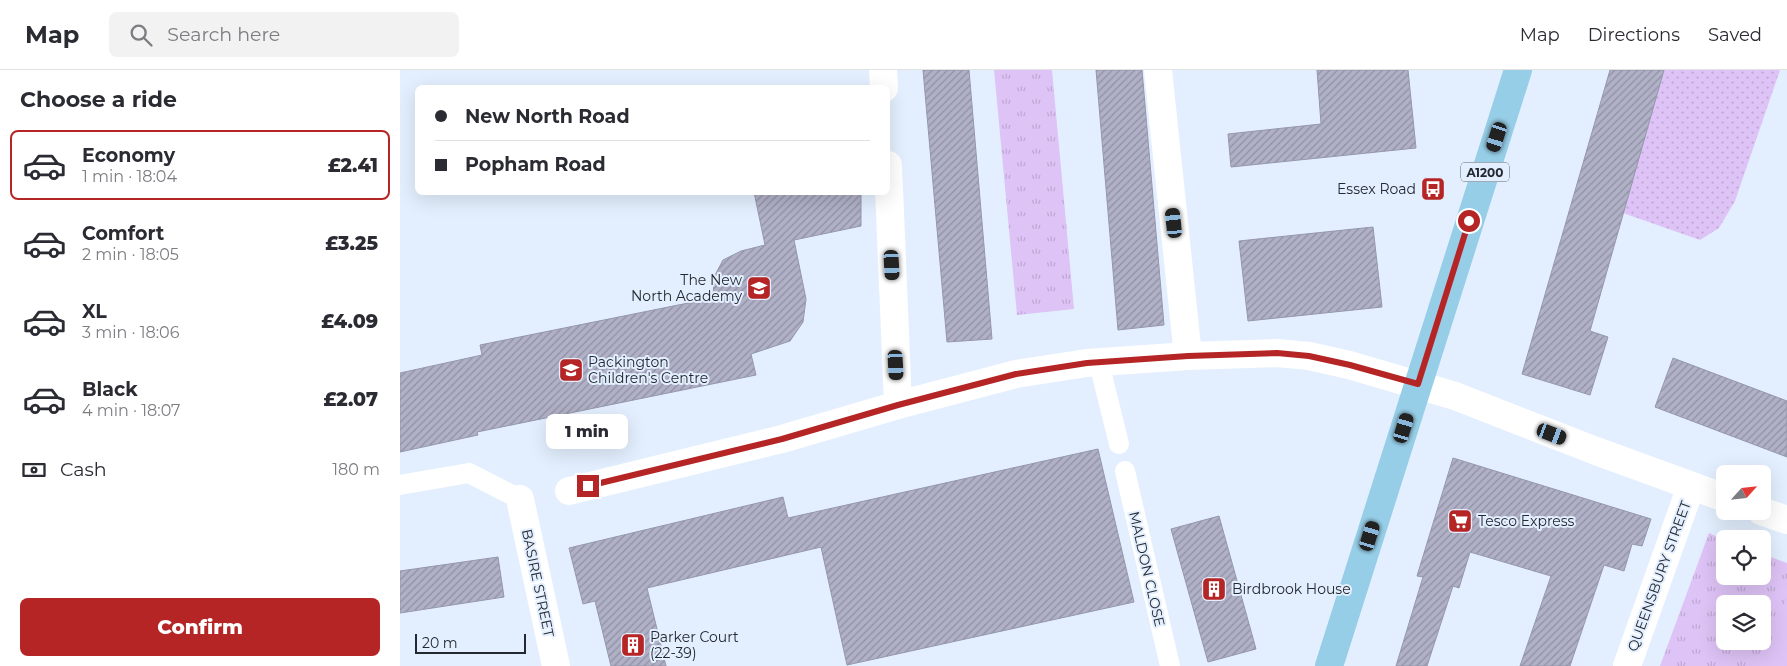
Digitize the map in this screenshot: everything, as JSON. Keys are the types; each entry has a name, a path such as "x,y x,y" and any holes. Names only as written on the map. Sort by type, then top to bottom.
{"main road":[{"name":"A1200","path":"1329,666 1518,70"}],"street":[{"path":"883,70 884,85"},
{"path":"1158,70 1188,356"},
{"path":"889,195 898,405"},
{"path":"569,491 782,439 898,405 1016,374 1100,363 1188,356 1277,353 1309,356 1350,365 1418,384 1455,396 1596,452 1716,495"},
{"name":"QUEENSBURY STREET","path":"1627,666 1691,486"},
{"name":"BASIRE STREET","path":"520,499 556,666"},
{"path":"1771,514 1787,520"}],"lane":[{"path":"1100,363 1119,444"},
{"name":"MALDON CLOSE","path":"1125,471 1170,666"},
{"path":"400,485 469,473 520,499"}],"green space":[{"path":"994,70 1052,70 1074,309 1017,315"},
{"path":"1664,70 1780,70 1735,201 1719,228 1700,240 1623,213"},
{"path":"1709,533 1716,536 1716,585 1771,585 1771,557 1787,563 1787,666 1660,666"},
{"path":"1787,597 1787,666 1762,666 1768,650 1771,650 1771,641"}],"building":[{"path":"923,70 969,70 992,339 947,342"},
{"path":"1096,70 1142,70 1164,325 1118,330"},
{"path":"1317,70 1408,70 1416,148 1231,167 1228,134 1321,124"},
{"path":"1610,70 1664,70 1590,331 1608,337 1590,395 1522,374"},
{"path":"755,195 861,195 861,226 794,240 806,299 803,322 790,341 751,354 756,375 477,432 478,435 400,452 400,373 482,355 480,345 713,298 714,277 723,260 741,251 765,245"},
{"path":"1373,227 1382,307 1248,321 1239,241"},
{"path":"1673,358 1787,401 1787,457 1655,407"},
{"path":"1098,449 1134,602 847,665 821,547 647,588 666,666 611,666 595,601 583,604 569,548 783,497 788,518"},
{"path":"1453,458 1651,519 1642,546 1632,544 1624,571 1604,565 1570,666 1520,666 1551,576 1470,552 1459,588 1453,586 1427,666 1396,666 1423,577 1417,576"},
{"name":"Birdbrook House","path":"1219,516 1256,649 1208,662 1171,529"},
{"path":"498,557 504,597 400,613 400,571"}],"place":[{"name":"Essex Road","path":"1433,189"},
{"name":"The New North Academy","path":"759,288"},
{"name":"Packington Children's Centre","path":"571,370"},
{"name":"Tesco Express","path":"1460,521"},
{"name":"Birdbrook House","path":"1214,589"},
{"name":"Parker Court (22-39)","path":"633,645"}],"route":[{"path":"588,486 782,439 898,405 1016,374 1087,363 1188,356 1277,353 1309,356 1350,365 1418,384 1469,221"}]}
